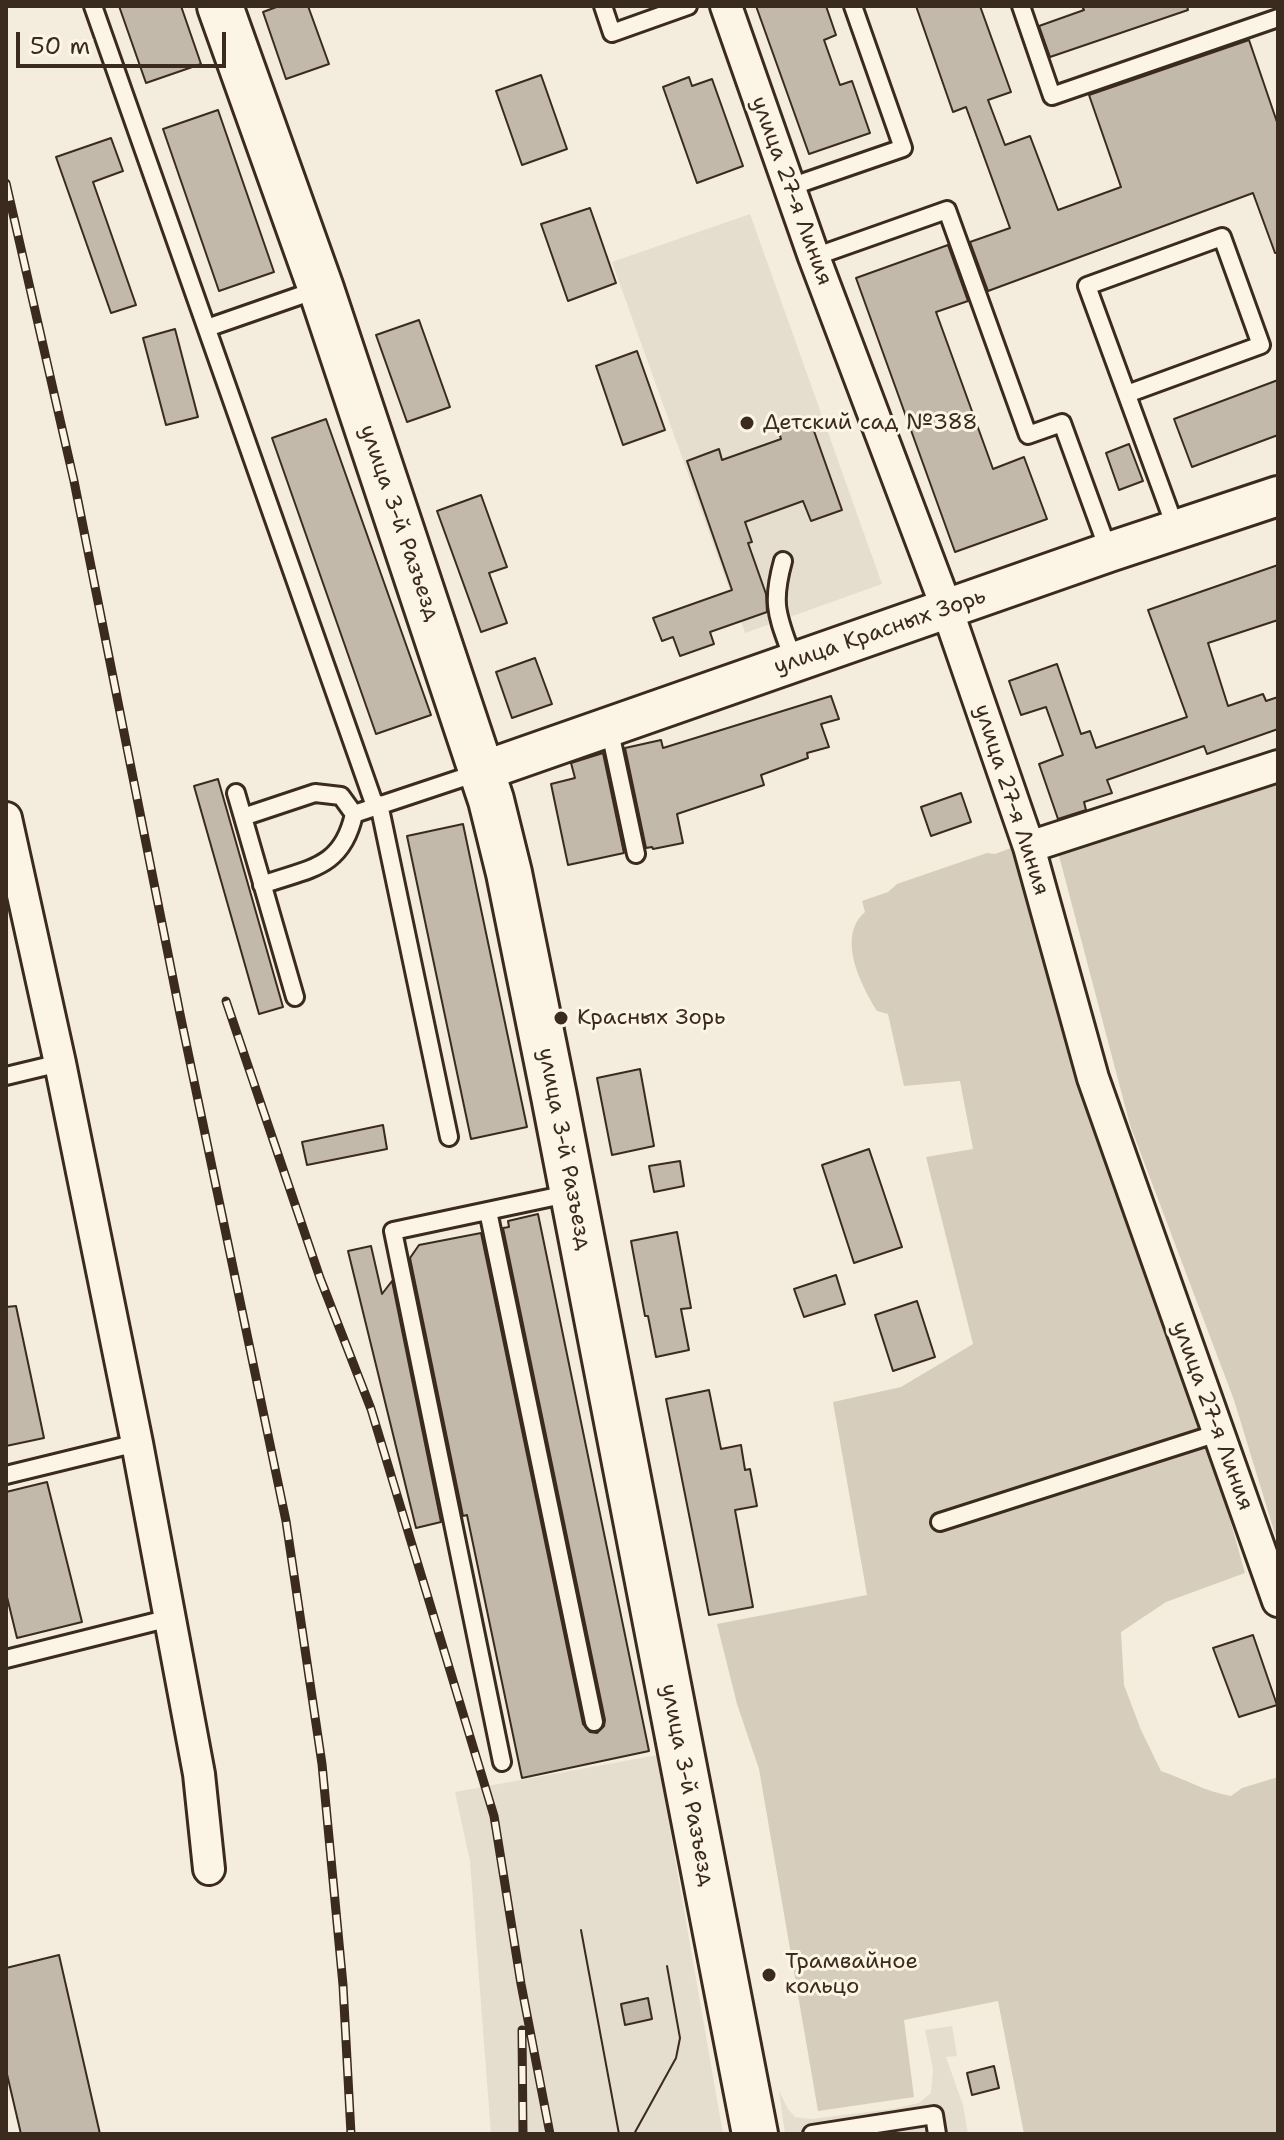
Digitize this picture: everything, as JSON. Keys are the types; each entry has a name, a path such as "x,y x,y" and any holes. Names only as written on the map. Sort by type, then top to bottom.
{"main road":[{"name":"улица 3-й Разъезд","path":"220,6 321,289 483,771 509,873 755,2134"}],"street":[{"name":"улица 27-я Линия","path":"726,6 814,257 947,609 1029,847 1093,1078 1278,1601"},
{"name":"улица Красных Зорь","path":"483,771 1278,496"},
{"path":"1029,847 1278,766"},
{"path":"6,818 60,1063 137,1443 199,1774 209,1869"}],"lane":[{"path":"93,6 377,805 449,1137"},
{"path":"603,6 612,33 688,6"},
{"path":"790,187 903,148 853,6"},
{"path":"1021,6 1052,96 1278,18"},
{"path":"814,257 947,210 1028,435 1062,423 1109,552"},
{"path":"1127,394 1261,345 1222,237 1087,286 1176,529"},
{"path":"207,328 321,289"},
{"path":"783,561 775,590 776,612 794,662"},
{"path":"609,727 636,854"},
{"path":"354,814 483,771"},
{"path":"236,793 295,997"},
{"path":"243,817 315,793 341,796 354,814 349,837 332,859 262,885"},
{"path":"6,1076 60,1063"},
{"path":"502,1762 393,1231 573,1193"},
{"path":"488,1211 594,1722"},
{"path":"940,1522 1218,1433"},
{"path":"6,1475 137,1443"},
{"path":"6,1659 170,1618"},
{"path":"812,2134 934,2115 937,2134"}],"shaded area":[{"name":"Детский сад №388","path":"750,214 882,584 745,633 612,262"},
{"path":"1278,783 1278,1544 1234,1400 1130,1125 1058,852"},
{"path":"1019,845 1201,1416 1245,1573 1166,1602 1121,1632 1124,1685 1161,1771 1231,1796 1242,1788 1278,1777 1278,2134 1024,2134 998,2001 904,2020 914,2097 818,2111 759,1769 737,1704 717,1624 867,1595 833,1402 901,1387 973,1344 926,1157 973,1149 960,1081 904,1086 888,1014 877,1011 864,988 854,961 852,934 865,912 862,901 888,892 897,884"},
{"path":"657,1755 723,2134 491,2134 470,1861 455,1792"},
{"path":"952,2026 957,2056 946,2057 963,2105 968,2134 785,2134 779,2091 795,2117 811,2119 919,2103 931,2093 933,2069 925,2030"}],"building":[{"path":"119,6 181,6 201,64 146,83"},
{"path":"279,6 308,6 329,64 286,79 263,12"},
{"path":"756,6 826,6 836,35 824,40 840,85 852,81 870,133 809,154"},
{"path":"916,6 980,6 1011,92 988,100 1005,145 1030,136 1058,210 1121,187 1089,95 1249,40 1278,125 1278,253 1275,253 1253,193 988,291 970,242 1010,228 966,107 953,112"},
{"path":"1082,6 1187,6 1188,10 1050,57 1039,26 1084,10"},
{"path":"541,75 567,149 522,165 496,91"},
{"path":"689,77 692,86 712,79 743,166 697,183 663,87"},
{"path":"218,110 274,272 219,291 163,129"},
{"path":"111,138 123,171 93,182 136,305 111,313 56,157"},
{"path":"590,208 616,283 568,301 541,224"},
{"path":"948,245 968,301 936,312 993,469 1024,457 1047,519 955,552 856,278"},
{"path":"419,320 450,407 407,422 376,335"},
{"path":"175,329 198,417 166,425 143,338"},
{"path":"637,351 665,430 623,445 596,366"},
{"path":"1278,380 1278,435 1192,467 1174,419"},
{"path":"809,417 842,510 811,521 803,501 745,522 752,542 748,543 766,594 767,612 710,632 714,644 680,656 673,637 662,641 653,618 732,590 687,461 719,449 722,460 781,439 778,428"},
{"path":"326,419 431,715 376,734 272,438"},
{"path":"1129,444 1143,481 1119,490 1106,453"},
{"path":"481,495 507,567 489,573 507,623 481,632 437,511"},
{"path":"1278,565 1278,620 1208,643 1228,706 1263,694 1266,701 1278,697 1278,729 1207,754 1204,746 1107,780 1112,793 1084,802 1086,810 1058,819 1039,764 1063,755 1046,707 1021,715 1009,681 1057,664 1081,734 1090,731 1096,748 1187,717 1148,610"},
{"path":"535,658 552,704 512,718 496,672"},
{"path":"831,696 839,719 821,724 829,747 807,753 808,758 761,775 764,785 677,814 683,843 646,848 625,748 661,740 663,748"},
{"path":"603,753 624,853 568,865 551,784 575,778 571,763"},
{"path":"218,779 283,1007 259,1014 194,786"},
{"path":"961,793 971,822 931,836 921,807"},
{"path":"463,824 527,1127 471,1139 407,836"},
{"path":"640,1069 654,1146 612,1155 597,1078"},
{"path":"383,1125 387,1149 307,1165 302,1142"},
{"path":"869,1149 902,1247 854,1263 822,1165"},
{"path":"680,1161 684,1186 654,1192 649,1166"},
{"path":"538,1214 649,1751 522,1778 467,1515 463,1516 410,1258 419,1245 481,1233 583,1724 590,1732 597,1733 605,1720 503,1228 509,1227 508,1221"},
{"path":"677,1232 691,1308 681,1309 689,1350 656,1357 631,1241"},
{"path":"371,1246 382,1294 392,1281 441,1522 416,1528 348,1251"},
{"path":"836,1275 845,1304 804,1317 794,1289"},
{"path":"917,1301 935,1357 893,1371 875,1315"},
{"path":"16,1306 44,1438 6,1446 6,1307"},
{"path":"709,1390 721,1449 741,1445 745,1470 750,1469 757,1506 735,1510 753,1607 709,1615 666,1399"},
{"path":"47,1482 82,1622 17,1638 6,1593 6,1492"},
{"path":"1253,1635 1277,1705 1239,1717 1213,1648"},
{"path":"59,1955 100,2134 21,2134 6,2070 6,1968"},
{"path":"648,1998 652,2019 625,2025 621,2004"},
{"path":"994,2066 999,2088 972,2095 967,2073"}],"tram line":[{"path":"581,1930 619,2134"},
{"path":"634,2134 676,2058 680,2038 667,1966"}],"railway":[{"path":"6,183 74,481 180,1014 286,1521 322,1764 343,1985 351,2134"},
{"path":"226,1001 320,1278 371,1409 494,1816 521,1984 550,2134"},
{"path":"522,2030 523,2134"}],"place":[{"name":"Детский сад №388","path":"747,423"},
{"name":"Красных Зорь","path":"561,1018"},
{"name":"Трамвайное кольцо","path":"769,1975"}]}
